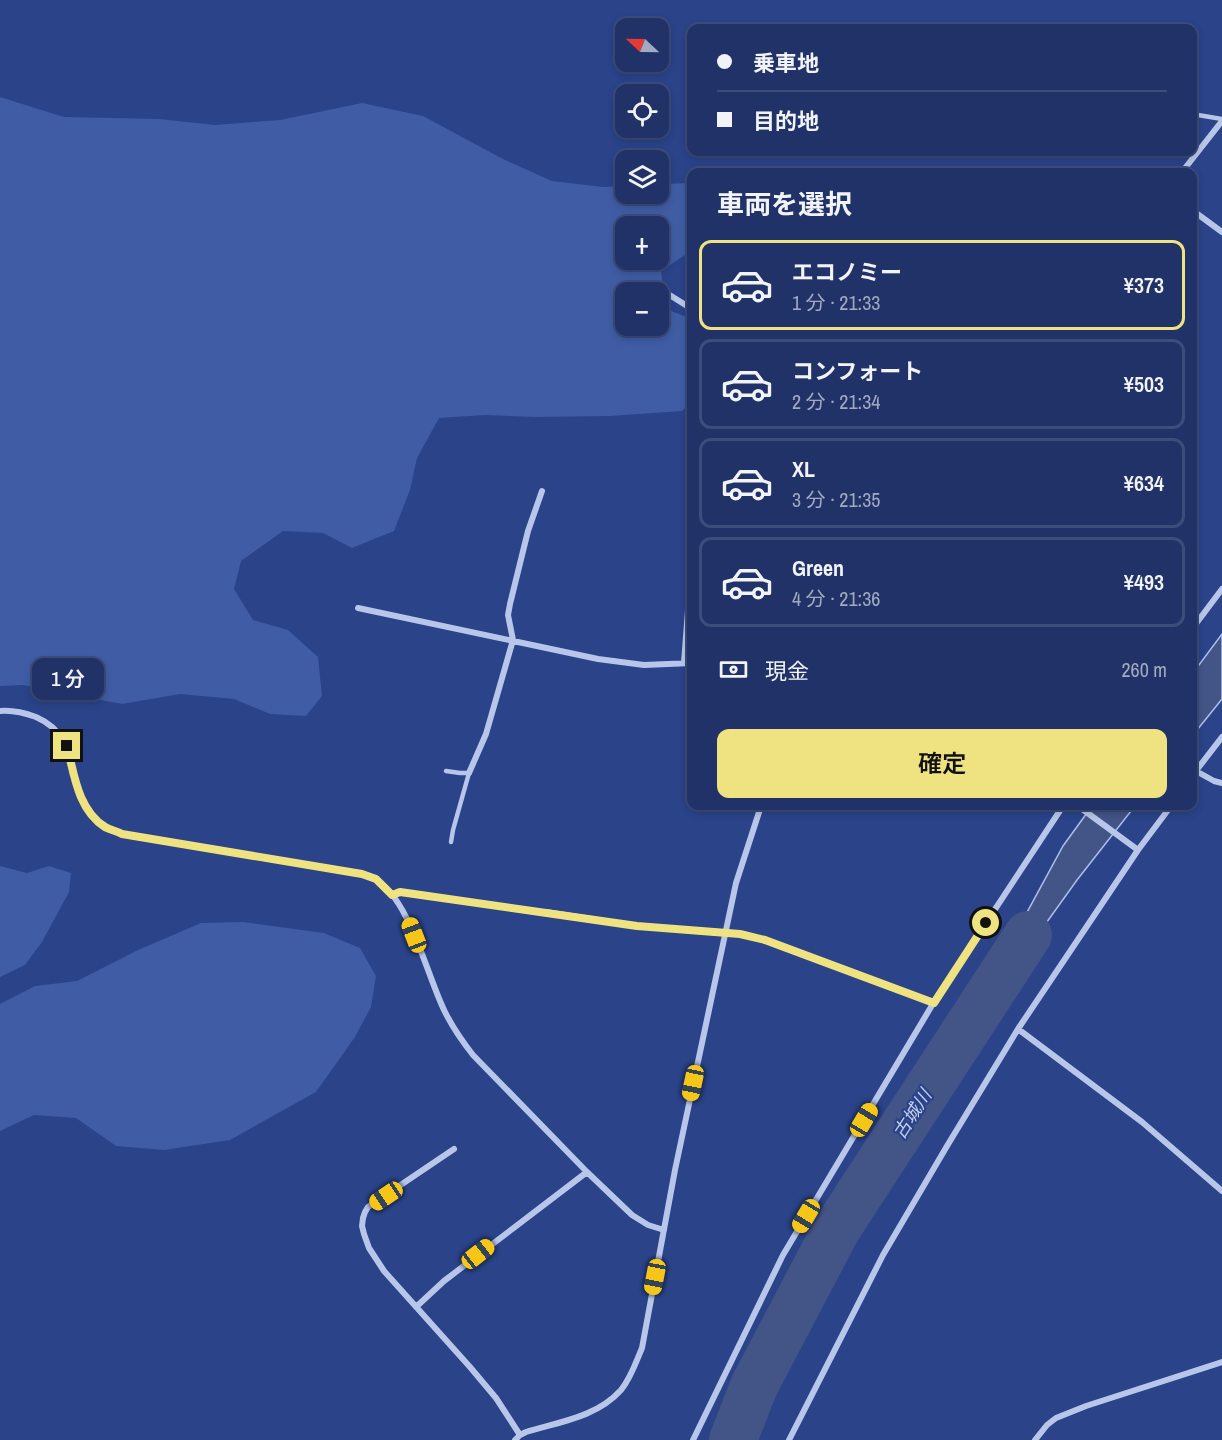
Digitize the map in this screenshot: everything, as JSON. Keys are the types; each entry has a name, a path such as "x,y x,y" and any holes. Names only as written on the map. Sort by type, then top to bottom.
{"street":[{"path":"1197,152 1222,120"},
{"path":"1185,168 1194,156"},
{"path":"1197,214 1222,232"},
{"path":"669,295 687,306"},
{"path":"469,773 486,734 513,640 508,615 510,604 528,531 542,491"},
{"path":"1197,622 1222,589"},
{"path":"358,608 598,659 644,665 687,663"},
{"path":"0,711 31,715 46,722 58,732 67,746 79,794 92,815 105,827 122,834 362,874 376,879 392,895 407,916 444,1011 458,1036 473,1055 632,1215 648,1225 664,1230"},
{"path":"1197,770 1222,737"},
{"path":"1197,775 1222,783"},
{"path":"454,1149 369,1207 365,1212 362,1226 369,1248 384,1271 496,1398 518,1437 526,1432 588,1415 621,1390 633,1371 642,1348 677,1158 725,933 736,883 760,810"},
{"path":"693,1440 783,1255 934,1003 1060,810"},
{"path":"1083,810 1138,850"},
{"path":"790,1439 883,1255 947,1146 1018,1029 1138,850 1168,810"},
{"path":"546,912 637,926 740,934 765,940 934,1003"},
{"path":"1018,1029 1142,1122 1221,1187"},
{"path":"416,1307 444,1281 587,1172"},
{"path":"1035,1440 1056,1418 1222,1362"}],"lane":[{"path":"1197,115 1222,120"},
{"path":"446,771 469,773 451,842"},
{"path":"392,895 400,892 546,912"}],"shaded area":[{"path":"0,97 64,117 159,119 215,125 280,120 362,103 423,116 503,159 552,181 615,186 615,204 669,204 669,184 687,183 687,254 669,266 669,216 615,216 615,270 662,270 662,282 615,282 615,336 669,336 669,310 687,317 687,406 682,411 610,416 485,415 439,418 417,458 410,490 394,531 352,548 323,533 283,531 241,561 234,589 253,620 288,630 318,657 322,696 306,716 270,714 234,699 180,694 122,704 23,685 0,686"},
{"path":"1222,634 1222,699 1197,730 1197,668"},
{"path":"1089,810 1132,810 1077,880 1024,954 974,1010 1063,846"},
{"path":"0,866 27,873 49,866 71,873 69,892 42,942 25,965 0,977"},
{"path":"243,922 324,933 360,948 376,976 371,1007 355,1037 316,1092 230,1140 164,1150 116,1146 76,1118 34,1115 0,1131 0,1004 35,986 77,981 138,950 201,923"}],"waterway":[{"name":"古城川","path":"733,1440 754,1386 836,1230 1028,935"}],"route":[{"path":"67,746 79,794 87,809 105,827 122,834 362,874 376,879 392,895 400,892 637,926 740,934 765,940 934,1003 986,923"}]}
